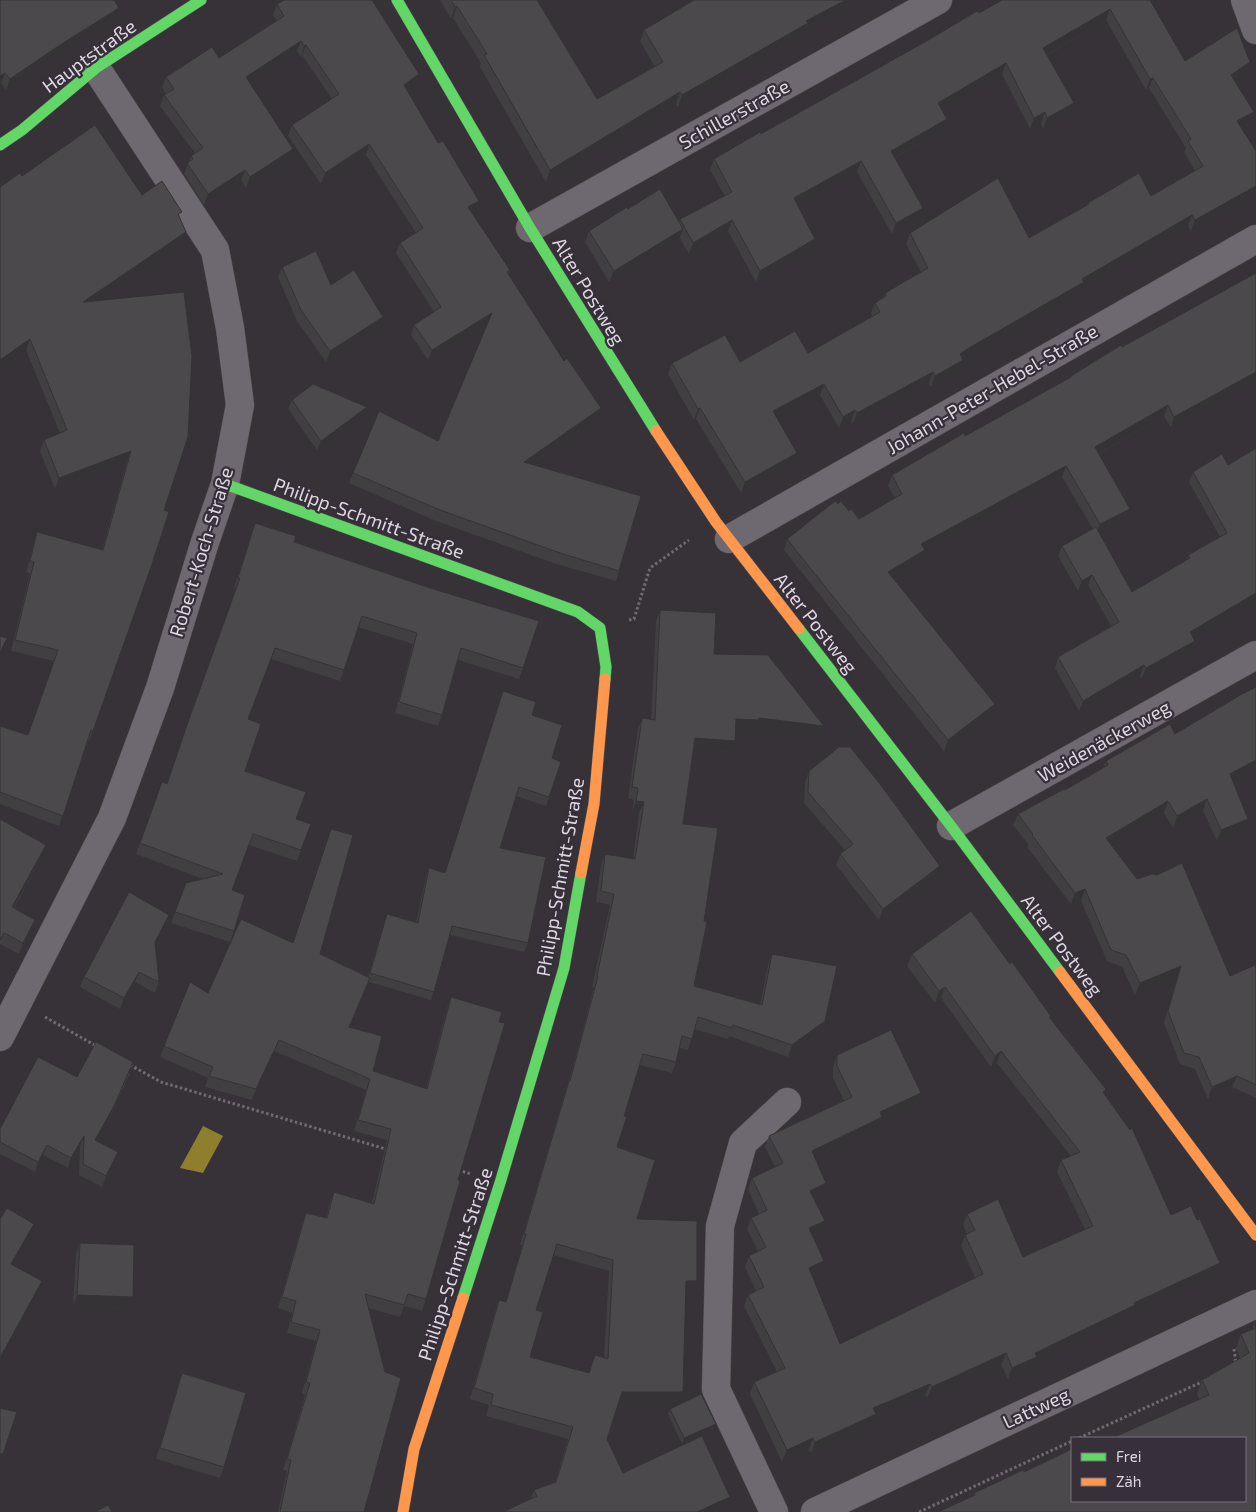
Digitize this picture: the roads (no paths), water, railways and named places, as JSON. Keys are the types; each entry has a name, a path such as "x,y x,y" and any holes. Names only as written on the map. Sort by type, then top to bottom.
{"street":[{"name":"Hauptstraße","path":"0,145 22,130 96,68 202,0"},
{"name":"Alter Postweg","path":"397,0 530,228 624,381 722,530 951,826 1256,1235"},
{"name":"Schillerstraße","path":"530,228 938,0"},
{"path":"1245,0 1256,30"},
{"name":"Robert-Koch-Straße","path":"0,1037 112,818 160,688 224,484 240,405 230,328 215,250 96,68"},
{"name":"Johann-Peter-Hebel-Straße","path":"722,530 1256,239"},
{"name":"Philipp-Schmitt-Straße","path":"224,484 578,612 600,628 606,667 594,804 564,968 500,1183 414,1449 403,1512"},
{"name":"Weidenäckerweg","path":"951,826 1256,655"},
{"path":"774,1512 716,1389 720,1226 743,1143 787,1102"},
{"name":"Lattweg","path":"815,1512 1256,1304"}]}
